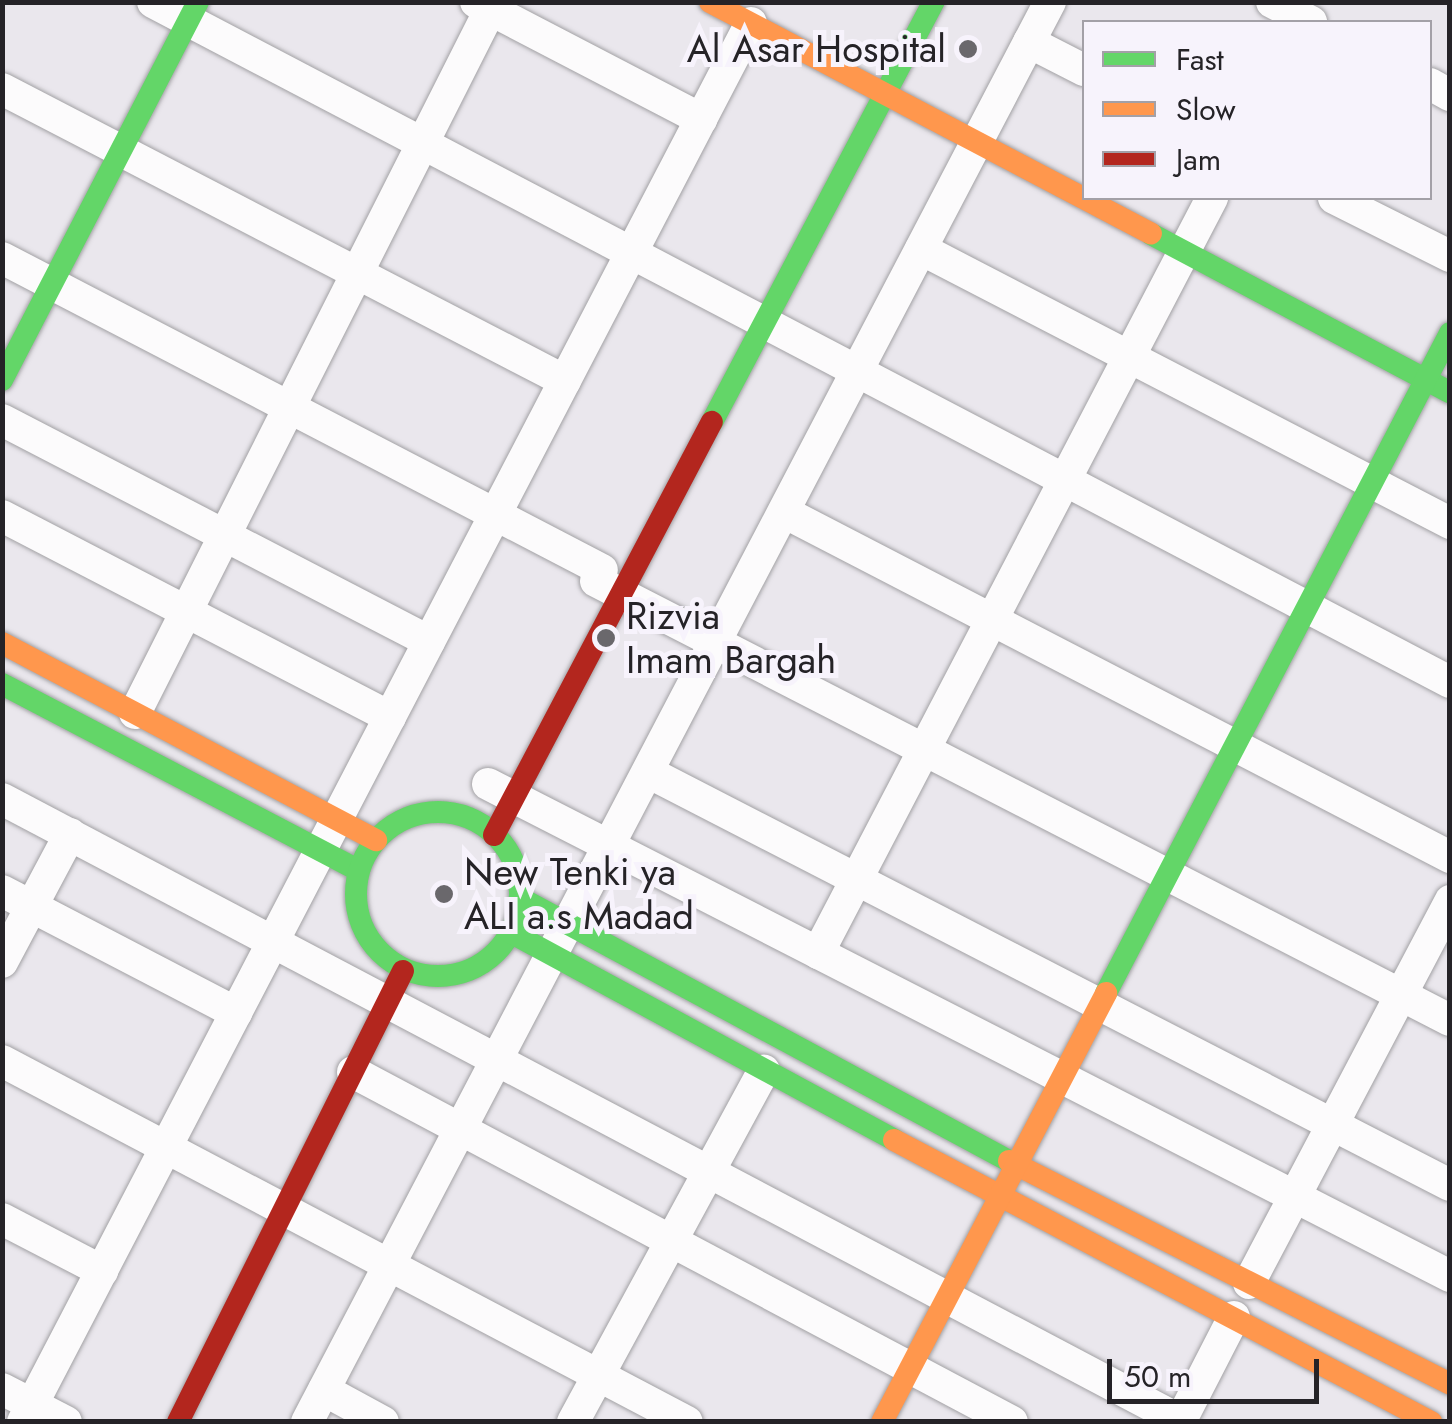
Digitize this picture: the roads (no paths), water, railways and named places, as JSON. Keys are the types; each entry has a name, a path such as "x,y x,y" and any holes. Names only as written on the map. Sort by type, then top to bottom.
{"street":[{"path":"153,2 194,12 424,144 1450,682"},
{"path":"710,2 1082,197"},
{"path":"470,819 500,783 603,579 745,315 885,93 932,2"},
{"path":"307,1422 1050,2"},
{"path":"1272,2 1309,17"},
{"path":"135,713 424,144 487,5 701,119"},
{"path":"2,380 194,12"},
{"path":"28,1413 750,23"},
{"path":"1030,42 1082,69"},
{"path":"2,89 564,380"},
{"path":"1087,200 1450,392"},
{"path":"818,953 1211,200"},
{"path":"1338,200 1450,256"},
{"path":"921,249 1450,523"},
{"path":"2,258 495,515 715,643 1450,1020"},
{"path":"882,1422 1450,332"},
{"path":"2,420 429,641"},
{"path":"784,512 1450,857"},
{"path":"2,516 390,717"},
{"path":"2,643 376,840"},
{"path":"2,684 358,870"},
{"path":"648,772 1450,1184"},
{"path":"494,835 500,783"},
{"path":"500,783 608,846 1450,1276"},
{"path":"2,799 274,940 396,986 498,1058 1181,1421 1234,1317"},
{"path":"438,812 470,819 494,835 517,871 520,898 510,932 499,949 477,966 396,986 360,922 355,896 358,870 376,840 388,828 412,816 438,812"},
{"path":"2,962 17,899 70,834"},
{"path":"520,898 1016,1165 1450,1384"},
{"path":"17,899 236,1013"},
{"path":"1249,1283 1450,901"},
{"path":"510,932 999,1197 1431,1422"},
{"path":"178,1422 396,986"},
{"path":"2,1062 687,1422"},
{"path":"573,1422 764,1070"},
{"path":"353,1072 1012,1422"},
{"path":"2,1220 102,1271"},
{"path":"2,1388 28,1413 66,1422"},
{"path":"324,1390 383,1422"}],"place":[{"name":"Al Asar Hospital","path":"968,49"},
{"name":"Rizvia Imam Bargah","path":"606,638"},
{"name":"New Tenki ya ALI a.s Madad","path":"444,894"}]}
